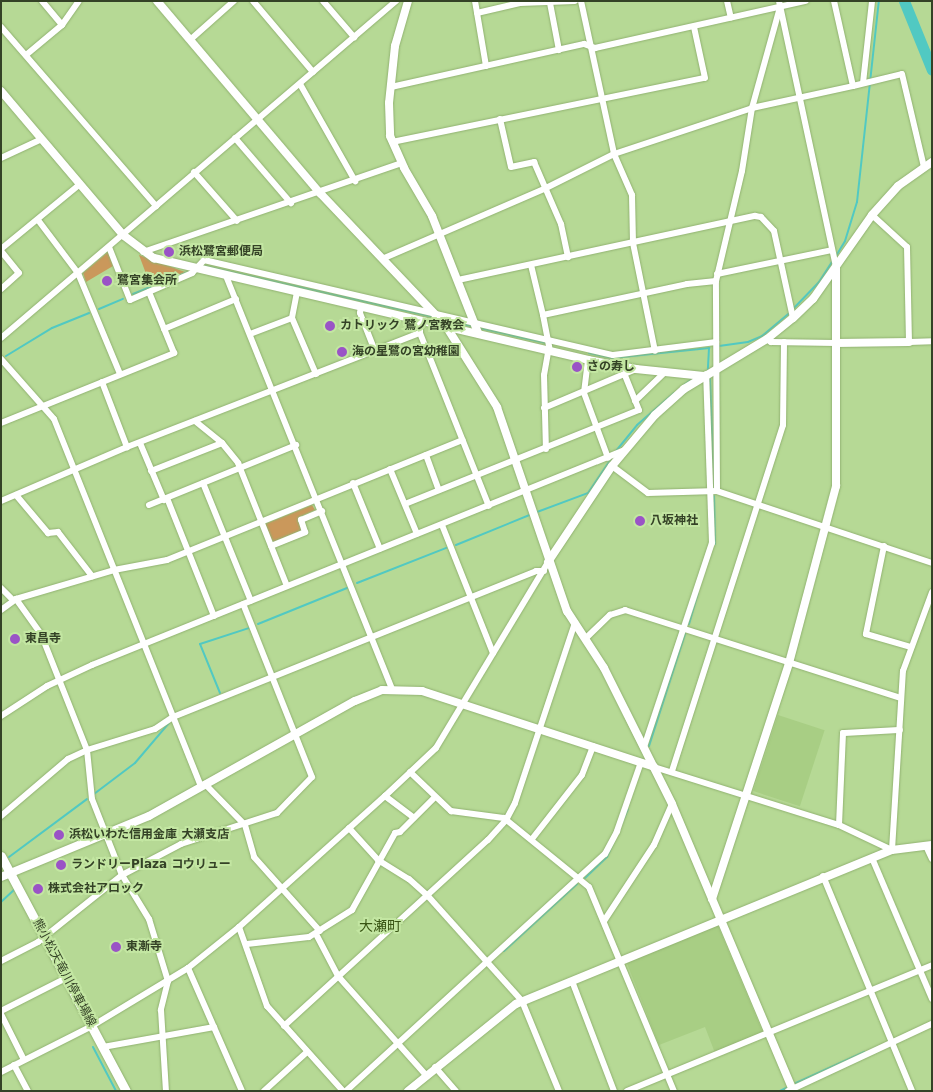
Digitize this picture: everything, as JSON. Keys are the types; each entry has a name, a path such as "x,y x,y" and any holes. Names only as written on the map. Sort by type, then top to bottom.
{"main road":[{"name":"熊小松天竜川停車場線","path":"1,856 6,875 46,936 126,1091"}],"street":[{"path":"42,1 62,25"},
{"path":"26,55 62,25 79,1"},
{"path":"157,1 320,193 445,324 497,407 548,562 575,623 604,668 672,804 791,1090 932,1024"},
{"path":"190,40 234,1"},
{"path":"253,1 314,72"},
{"path":"323,1 354,37"},
{"path":"1,338 396,1"},
{"path":"408,1 395,46 389,123 392,142 432,216 477,328"},
{"path":"475,1 486,66"},
{"path":"477,13 520,3 575,1"},
{"path":"581,1 614,154 632,195 633,243 656,351"},
{"path":"727,1 731,18"},
{"path":"391,87 584,44 595,48 694,27 780,4 806,1"},
{"path":"834,1 853,86"},
{"path":"865,83 872,1"},
{"path":"550,3 559,50"},
{"path":"712,899 789,663 837,478 835,265 780,4"},
{"path":"644,747 712,543 714,491 708,374 717,342 716,281 730,223 752,108 780,4"},
{"path":"1,27 156,206"},
{"path":"392,142 705,78 694,27"},
{"path":"382,259 547,188 614,154 752,108 902,74 924,167"},
{"path":"300,84 355,180"},
{"path":"1,91 123,235 143,252 154,258 195,270 420,320 477,328"},
{"path":"500,119 511,167 534,162 547,188 568,257"},
{"path":"235,138 291,203"},
{"path":"1,158 42,140"},
{"path":"1,1072 92,1026 188,968 239,927 436,748 548,562 622,452 667,403 708,374 767,339 792,313 812,299 872,215 898,186 932,162"},
{"path":"143,252 291,203 402,163"},
{"path":"194,172 238,220"},
{"path":"1,289 19,273 1,250 80,184"},
{"path":"872,215 907,247 909,342"},
{"path":"458,280 730,223 747,217 761,218 774,231 792,313"},
{"path":"38,220 78,273 120,374"},
{"path":"109,246 130,300 195,270 204,260 435,315 477,328 548,344 613,355 717,342"},
{"path":"717,274 833,252"},
{"path":"531,265 548,344 544,375 546,449"},
{"path":"226,276 344,564 392,689"},
{"path":"543,315 716,281"},
{"path":"1,423 174,353 149,292"},
{"path":"297,292 292,318 316,374"},
{"path":"164,329 236,299"},
{"path":"361,306 360,313 375,351"},
{"path":"250,334 292,318"},
{"path":"420,320 420,333 489,506"},
{"path":"1,501 127,448 420,333"},
{"path":"767,339 784,342 836,343 932,341"},
{"path":"672,771 783,424 784,342"},
{"path":"548,344 588,360 636,369 708,374"},
{"path":"1,359 54,419 173,717 203,786 245,825 254,857 318,933 338,976 426,1075"},
{"path":"588,360 584,393 609,458"},
{"path":"544,408 584,393 636,369"},
{"path":"635,401 665,372"},
{"path":"405,504 546,449 638,410 624,375"},
{"path":"102,382 127,448"},
{"path":"195,421 222,443 239,468 287,586"},
{"path":"1,610 14,600 92,576 114,570 157,563 463,440"},
{"path":"140,443 151,471 189,550 214,616"},
{"path":"151,471 222,443"},
{"path":"149,506 296,445"},
{"path":"1,716 58,680 144,643 622,452"},
{"path":"426,454 439,490"},
{"path":"612,466 648,493 714,491 826,526 932,563"},
{"path":"390,469 417,534"},
{"path":"203,483 251,601"},
{"path":"353,483 380,549"},
{"path":"16,495 48,533 58,532 92,576"},
{"path":"271,546 305,532 302,520 322,511"},
{"path":"442,525 493,653"},
{"path":"884,546 866,634 911,647"},
{"path":"1,816 68,759 87,750 154,729 173,717 536,571 544,571"},
{"path":"1,588 14,600 40,634 87,750 92,799 122,875 149,919 168,981 160,1010 165,1090"},
{"path":"892,850 903,671 932,592"},
{"path":"1,961 46,936 122,875 181,844 245,825 277,813 312,777 243,604"},
{"path":"585,638 620,610 684,628 900,698"},
{"path":"284,1026 488,840 506,820 515,803 575,623"},
{"path":"6,875 149,816 366,695 392,689 422,691 672,771 839,825 892,850"},
{"path":"839,825 843,733 900,730"},
{"path":"532,839 582,775 593,746"},
{"path":"239,927 247,944 263,998 284,1026 344,1091 605,854 618,831 641,762"},
{"path":"410,772 451,811 506,820 532,839 589,887 674,1091"},
{"path":"385,796 414,818"},
{"path":"247,944 318,933 352,910 395,832 414,818 436,797"},
{"path":"604,921 654,845 672,804"},
{"path":"349,828 378,860 409,878 428,895 522,1001 559,1091"},
{"path":"408,1091 494,1019 522,1001 720,918 892,850 929,846 932,859"},
{"path":"872,858 932,999"},
{"path":"823,876 912,1091"},
{"path":"628,1091 932,965"},
{"path":"188,968 242,1091"},
{"path":"24,1060 1,1012 68,977"},
{"path":"572,980 614,1091"},
{"path":"103,1047 214,1027"},
{"path":"264,1091 307,1052"},
{"path":"14,1065 28,1091"},
{"path":"435,1068 454,1090"}],"shaded area":[{"path":"108,252 113,266 86,282 83,273"},
{"path":"139,255 185,272 151,287"},
{"path":"312,505 315,510 299,517 302,530 273,542 265,524"},
{"path":"778,715 825,730 800,806 753,791"},
{"path":"714,924 718,926 763,1033 715,1053 705,1027 659,1045 626,961"}],"waterway":[{"path":"836,256 845,241 857,202 879,1"},
{"path":"904,1 932,70"},
{"path":"792,310 819,282 832,262"},
{"path":"204,266 434,317"},
{"path":"133,294 188,272"},
{"path":"99,309 123,299"},
{"path":"6,356 52,328 89,313"},
{"path":"719,346 748,342 762,336 789,313"},
{"path":"443,319 472,326"},
{"path":"480,328 546,343"},
{"path":"589,353 612,358 709,348 708,369"},
{"path":"684,385 692,379"},
{"path":"710,379 714,488"},
{"path":"616,451 637,425 674,393"},
{"path":"537,512 588,493 611,459"},
{"path":"714,496 715,544"},
{"path":"456,545 532,514"},
{"path":"357,583 446,548"},
{"path":"258,624 347,588"},
{"path":"689,624 698,593"},
{"path":"220,693 200,644 249,628"},
{"path":"649,746 685,634"},
{"path":"94,794 135,763 169,723"},
{"path":"9,857 87,799"},
{"path":"585,878 607,857 628,809"},
{"path":"504,951 577,884"},
{"path":"1,902 14,890"},
{"path":"93,1047 116,1091"},
{"path":"796,1083 864,1052"},
{"path":"780,1091 786,1088"}],"place":[{"name":"浜松鷺宮郵便局","path":"169,252"},
{"name":"鷺宮集会所","path":"107,281"},
{"name":"カトリック 鷺ノ宮教会","path":"330,326"},
{"name":"海の星鷺の宮幼稚園","path":"342,352"},
{"name":"さの寿し","path":"577,367"},
{"name":"八坂神社","path":"640,521"},
{"name":"東昌寺","path":"15,639"},
{"name":"浜松いわた信用金庫 大瀬支店","path":"59,835"},
{"name":"ランドリーPlaza コウリュー","path":"61,865"},
{"name":"株式会社アロック","path":"38,889"},
{"name":"東漸寺","path":"116,947"}],"district":[{"name":"大瀬町","path":"380,926"}]}
